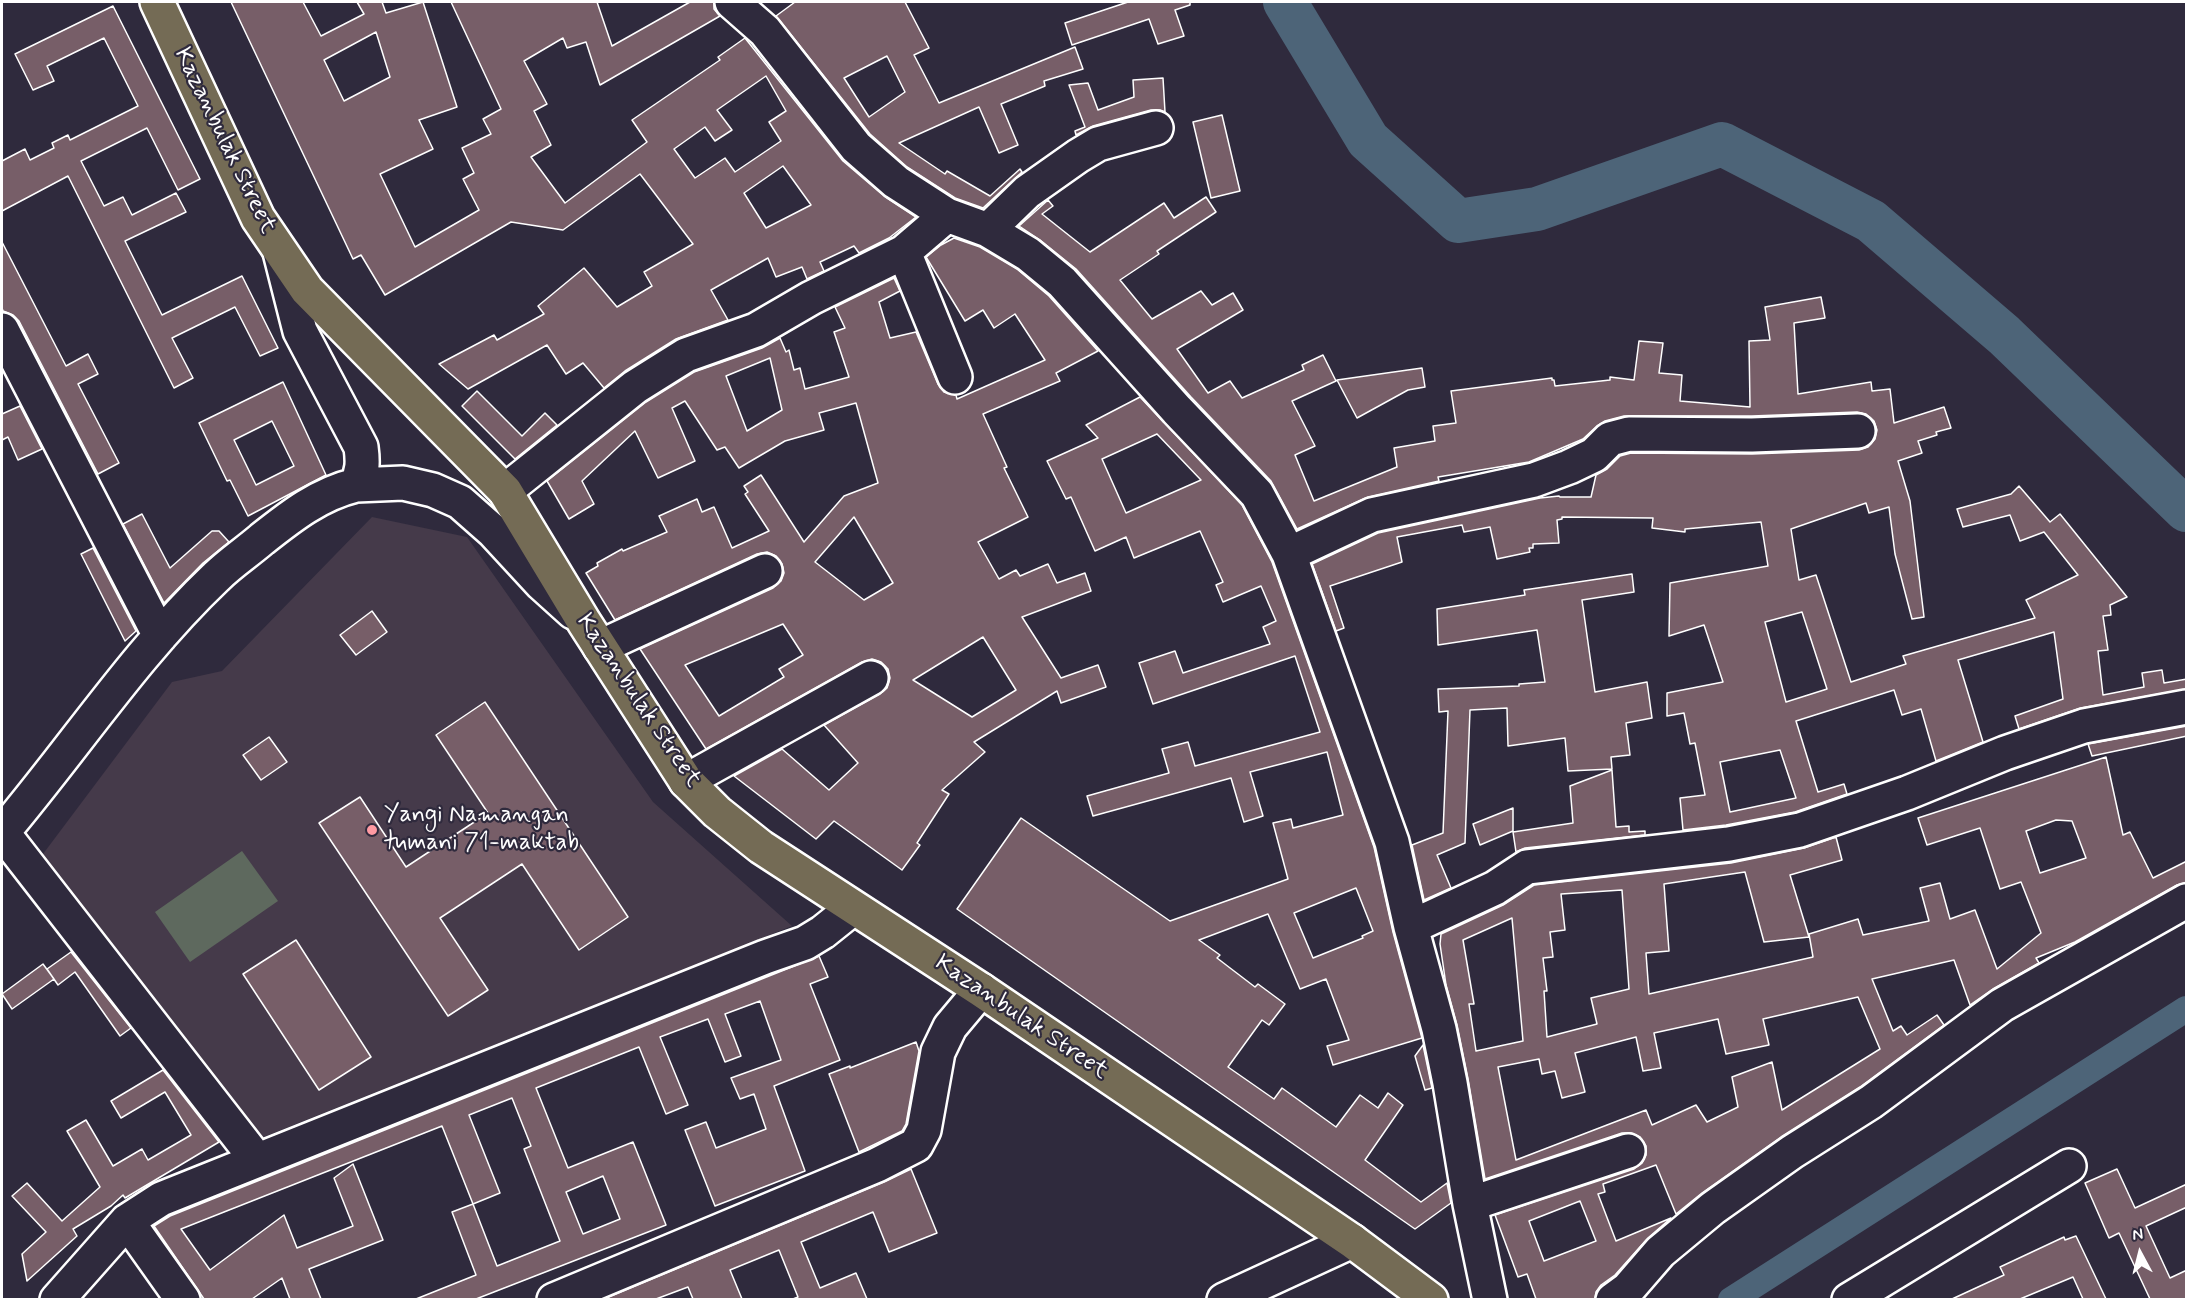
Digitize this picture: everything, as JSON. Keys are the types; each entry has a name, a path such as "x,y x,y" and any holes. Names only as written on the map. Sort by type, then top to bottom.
{"main road":[{"name":"Kazanbulak Street","path":"157,2 258,218 280,252 307,290 505,491 592,634 686,781 717,812 761,847 981,990 1352,1241 1431,1299"}],"street":[{"path":"732,2 765,31 856,147 896,182 947,215 988,230 1028,254 1062,282 1177,410 1257,494 1289,554 1392,842 1411,927 1439,1029 1470,1204 1490,1299"},
{"path":"988,230 1027,192 1078,156 1098,144 1156,128"},
{"path":"505,491 635,387 687,355 756,330 811,298 903,252 947,215"},
{"path":"280,252 300,332 361,447 362,474 356,485"},
{"path":"903,252 955,377"},
{"path":"2,330 160,636"},
{"path":"1289,554 1372,515 1534,480 1594,455 1610,439 1629,434 1752,435 1858,431"},
{"path":"257,1160 2,832 160,636 217,576 284,522 315,500 356,485 403,483 433,490 460,502 494,532 592,634 765,571"},
{"path":"686,781 871,678"},
{"path":"1411,927 1495,888 1527,867 1729,844 1800,830 1907,794 2006,753 2084,726 2187,707"},
{"path":"1613,1299 1628,1289 1660,1252 1713,1208 1792,1152 1871,1102 2002,1005 2187,901"},
{"path":"57,1299 127,1221 161,1198 765,957 806,943 853,908"},
{"path":"555,1299 878,1166 916,1145 924,1130 938,1052 950,1027 981,990"},
{"path":"1470,1204 1628,1151"},
{"path":"1849,1299 2069,1166"},
{"path":"127,1221 183,1299"},
{"path":"1224,1299 1352,1241"}],"shaded area":[{"name":"Yangi Namangan tumani 71-maktab","path":"372,517 467,537 653,802 792,926 256,1140 40,858 172,682 222,671"}],"green space":[{"path":"242,851 278,901 190,962 155,912"}],"building":[{"path":"231,2 303,2 321,36 364,14 357,2 382,2 386,13 423,2 457,107 419,120 433,149 380,174 415,247 479,210 463,179 474,173 462,148 491,134 483,119 501,109 451,2 597,2 612,46 690,2 714,2 714,9 720,16 600,85 586,42 567,48 563,38 524,61 547,104 534,111 551,145 531,157 565,203 647,142 632,120 720,60 718,57 745,38 843,161 884,196 916,217 889,238 859,253 854,246 820,262 824,271 807,279 802,267 776,277 768,258 711,290 728,320 676,339 625,371 604,388 583,363 566,374 547,345 468,389 439,364 494,335 497,340 544,314 538,306 584,268 617,307 652,286 644,272 693,244 640,174 563,230 511,222 385,295 361,255 353,259","holes":["376,32 390,77 344,101 324,60","766,76 786,111 769,122 781,141 735,172 725,158 695,178 674,149 705,127 715,141 732,130 717,110","783,166 811,205 766,228 744,193"]},
{"path":"795,2 905,2 929,48 914,55 939,103 1075,47 1083,69 1044,81 1045,86 1001,104 1018,145 999,153 979,107 899,143 945,174 947,171 990,196 1020,169 1022,172 983,208 955,198 907,167 870,134 776,16","holes":["887,56 905,92 869,117 844,78"]},
{"path":"1128,2 1190,2 1190,5 1175,10 1184,36 1158,44 1149,19 1072,45 1065,23"},
{"path":"113,6 200,179 178,190 147,128 81,161 104,206 123,197 132,215 176,193 186,212 125,241 162,315 242,276 278,348 260,356 235,307 172,338 193,378 174,388 68,176 2,211 2,161 25,149 30,160 54,148 52,143 68,135 70,140 138,106 104,38 47,66 54,81 33,90 15,54"},
{"path":"1163,78 1165,112 1151,110 1093,126 1076,135 1075,131 1085,127 1069,85 1088,83 1098,110 1134,97 1133,80"},
{"path":"1222,115 1240,191 1211,198 1193,122"},
{"path":"1206,197 1216,212 1157,251 1159,254 1120,280 1152,319 1201,291 1212,305 1233,293 1243,310 1177,349 1208,393 1230,381 1242,398 1304,370 1302,365 1323,355 1336,381 1292,401 1315,446 1295,455 1314,501 1397,467 1394,448 1435,441 1433,426 1456,423 1451,391 1552,378 1555,386 1610,380 1610,377 1634,380 1639,341 1663,343 1659,373 1682,375 1680,401 1750,407 1749,341 1770,340 1765,307 1821,297 1825,318 1794,323 1798,394 1871,382 1872,391 1890,389 1894,423 1944,407 1951,428 1918,441 1922,453 1898,461 1910,501 1924,617 1912,619 1895,554 1889,507 1869,513 1866,503 1791,529 1799,580 1816,575 1851,682 1906,664 1903,656 2035,618 2026,600 2078,575 2044,532 2020,541 2010,515 1963,527 1957,509 2011,494 2019,486 2050,522 2060,514 2127,597 2110,605 2111,615 2103,616 2108,650 2098,651 2103,695 2144,687 2142,673 2162,670 2164,683 2187,679 2187,689 2081,708 2019,729 2015,716 2063,699 2054,632 1958,660 1983,742 1936,761 1921,709 1902,715 1894,690 1796,721 1818,792 1844,784 1847,794 1795,812 1726,825 1683,830 1680,798 1705,795 1695,743 1690,744 1684,713 1667,716 1667,693 1723,682 1704,625 1669,636 1670,583 1768,566 1761,522 1685,529 1685,532 1652,528 1653,518 1562,517 1557,520 1559,543 1533,544 1533,548 1529,548 1530,552 1497,559 1490,527 1464,532 1462,525 1397,537 1402,562 1330,586 1344,628 1336,631 1312,564 1378,533 1540,498 1591,497 1596,475 1607,469 1620,456 1631,453 1752,454 1859,450 1868,447 1875,439 1877,430 1874,421 1866,414 1857,412 1752,416 1624,416 1605,421 1583,439 1529,462 1438,477 1439,481 1368,497 1297,529 1271,481 1191,397 1076,269 1019,226 1048,200 1053,206 1042,214 1090,252 1164,203 1174,218","holes":["1802,612 1827,689 1786,702 1765,622","1780,750 1796,798 1730,812 1720,762"]},
{"path":"954,238 980,247 1017,269 1049,296 1098,351 1056,373 1060,381 983,414 1007,467 1004,468 1028,517 978,542 999,579 1016,570 1020,576 1048,564 1057,583 1085,573 1091,591 1022,617 1061,678 1098,665 1106,687 1061,703 1057,691 974,742 985,752 942,790 949,794 917,843 920,845 902,870 834,821 816,839 734,776 782,749 829,790 858,763 824,725 887,688 890,678 888,669 881,662 872,659 862,662 706,749 640,649 773,588 781,581 784,573 782,564 776,556 767,552 757,554 615,620 586,573 598,566 597,563 622,549 623,551 667,532 659,516 697,499 702,512 714,507 732,548 769,531 745,494 748,492 744,486 761,475 804,542 844,496 878,483 856,403 819,413 824,430 785,441 739,468 725,447 717,450 685,401 672,408 695,461 658,478 635,431 582,481 594,504 569,519 547,481 646,402 694,372 762,348 780,338 786,352 789,350 794,370 800,368 805,389 849,377 834,332 845,328 835,307 894,278 900,291 879,302 890,338 916,332 938,384 944,392 956,395 957,399 1045,360 1015,314 994,328 983,310 965,321 926,257","holes":["770,358 782,410 747,431 726,376","854,517 893,583 864,600 815,562","783,624 803,655 779,669 784,677 719,716 685,665","983,637 1016,690 972,717 913,680"]},
{"path":"2,242 66,366 88,354 98,374 78,384 119,463 98,474 19,321 13,315 3,311"},
{"path":"1422,368 1425,387 1408,390 1357,418 1337,380"},
{"path":"283,382 326,475 248,516 230,480 227,481 199,423","holes":["272,421 294,466 256,485 234,440"]},
{"path":"477,391 522,436 545,413 557,425 515,459 462,406"},
{"path":"1140,397 1242,505 1272,562 1374,847 1393,932 1422,1038 1333,1065 1327,1046 1349,1040 1326,979 1300,989 1268,914 1199,940 1220,955 1217,958 1255,987 1258,984 1285,1004 1269,1025 1262,1020 1228,1067 1274,1099 1282,1088 1336,1127 1360,1095 1378,1108 1388,1093 1403,1105 1365,1160 1421,1202 1447,1183 1451,1203 1415,1229 957,909 1021,818 1170,921 1288,879 1273,823 1291,819 1293,828 1343,815 1327,752 1250,772 1263,816 1244,822 1231,778 1093,816 1087,796 1169,773 1162,749 1188,742 1195,766 1320,732 1295,656 1153,704 1139,663 1175,651 1183,673 1270,644 1263,627 1276,621 1261,586 1223,602 1216,585 1223,582 1200,531 1134,558 1126,537 1095,551 1071,497 1066,499 1047,461 1098,438 1086,425","holes":["1157,434 1201,480 1126,513 1102,459","1356,888 1373,931 1362,936 1363,938 1313,958 1294,913"]},
{"path":"20,406 42,449 18,460 8,437 2,440 2,414"},
{"path":"142,514 170,568 212,531 219,531 229,542 203,563 164,603 123,524"},
{"path":"93,548 136,631 125,641 81,554"},
{"path":"1632,574 1634,592 1582,600 1595,692 1647,682 1652,718 1626,723 1630,755 1611,757 1612,769 1568,771 1565,738 1508,746 1507,708 1470,710 1465,843 1437,855 1451,888 1424,900 1412,845 1443,833 1448,711 1439,712 1438,689 1519,686 1519,684 1545,682 1537,630 1438,645 1437,609 1525,595 1524,590"},
{"path":"372,611 387,632 356,655 340,635"},
{"path":"485,702 628,917 579,950 522,864 440,918 488,990 448,1016 319,823 360,797 406,867 488,813 436,735"},
{"path":"2187,726 2187,736 2092,756 2088,744"},
{"path":"269,737 287,762 261,780 243,755"},
{"path":"2106,757 2123,835 2130,832 2153,878 2187,861 2187,882 2177,885 2075,942 2036,958 2039,963 1970,1005 1954,960 1872,979 1893,1031 1901,1026 1907,1035 1937,1015 1944,1025 1860,1087 1781,1137 1676,1214 1656,1165 1603,1184 1605,1192 1598,1194 1616,1241 1671,1218 1648,1238 1615,1275 1601,1285 1596,1292 1595,1299 1536,1299 1527,1274 1518,1277 1495,1215 1634,1169 1642,1163 1646,1155 1646,1146 1640,1137 1631,1133 1622,1133 1485,1179 1468,1079 1446,985 1440,944 1441,934 1503,905 1534,885 1731,863 1804,848 1836,837 1842,860 1790,875 1809,937 1764,942 1745,872 1664,884 1669,951 1646,953 1649,994 1813,957 1809,934 1858,919 1863,935 1929,921 1920,888 1940,883 1950,919 1975,910 1997,969 2041,933 2021,882 2000,889 1980,828 1927,845 1918,818","holes":["2056,820 2072,821 2086,858 2040,873 2026,831","1622,890 1629,989 1591,998 1597,1024 1547,1037 1544,991 1547,991 1543,958 1553,957 1550,932 1565,930 1561,894","1512,918 1523,1041 1476,1051 1469,1004 1474,1004 1463,940","1858,997 1880,1049 1782,1110 1772,1062 1732,1077 1738,1107 1707,1122 1696,1105 1652,1125 1646,1110 1516,1160 1498,1067 1539,1059 1542,1074 1555,1071 1562,1098 1585,1092 1575,1053 1636,1037 1643,1071 1661,1068 1654,1033 1718,1019 1726,1054 1769,1045 1763,1019","1580,1201 1596,1241 1544,1261 1529,1221"]},
{"path":"1612,770 1616,827 1629,826 1629,832 1645,831 1645,835 1525,848 1516,852 1513,832 1573,823 1570,786"},
{"path":"1513,808 1513,831 1480,845 1473,824"},
{"path":"296,940 371,1057 319,1090 243,974"},
{"path":"71,952 131,1028 120,1036 75,972 58,985 47,969"},
{"path":"819,956 828,977 810,984 840,1060 774,1086 805,1171 715,1206 685,1130 706,1122 716,1148 766,1129 754,1094 740,1099 731,1078 781,1060 760,1001 725,1014 741,1056 725,1062 708,1019 660,1037 688,1105 666,1114 639,1047 536,1088 568,1168 633,1142 666,1225 476,1299 416,1299 476,1275 452,1212 473,1204 442,1126 181,1229 210,1270 284,1215 297,1248 353,1226 334,1178 353,1164 383,1240 309,1269 321,1299 290,1299 282,1278 252,1299 204,1299 154,1226 170,1216","holes":["512,1098 531,1146 524,1149 560,1241 497,1266 473,1204 500,1193 469,1115","603,1176 620,1219 583,1234 566,1192"]},
{"path":"43,964 54,979 12,1009 2,994"},
{"path":"916,1042 919,1051 906,1124 902,1131 859,1152 829,1074"},
{"path":"1423,1045 1432,1088 1425,1090 1415,1056"},
{"path":"163,1070 219,1142 125,1198 123,1195 111,1206 73,1229 77,1236 27,1281 22,1254 46,1232 12,1196 27,1183 62,1221 100,1187 67,1131 86,1120 113,1166 142,1149 148,1160 191,1135 165,1092 121,1118 111,1101"},
{"path":"911,1169 937,1233 889,1252 873,1212 801,1242 820,1288 856,1273 867,1299 793,1299 798,1297 779,1250 730,1270 742,1299 693,1299 688,1287 656,1299 604,1299 884,1182"},
{"path":"2117,1169 2135,1208 2187,1184 2187,1207 2146,1226 2170,1278 2187,1270 2187,1299 2150,1299 2119,1233 2109,1238 2085,1183"},
{"path":"2076,1236 2106,1299 2083,1299 2073,1277 2020,1299 1952,1299 2004,1275 2000,1267 2064,1237 2065,1240"}],"waterway":[{"path":"1285,2 1368,140 1458,221 1537,209 1722,144 1871,221 2004,335 2186,510"},
{"path":"1731,1300 2186,1009"}],"place":[{"name":"Yangi Namangan tumani 71-maktab","path":"372,830"}]}
